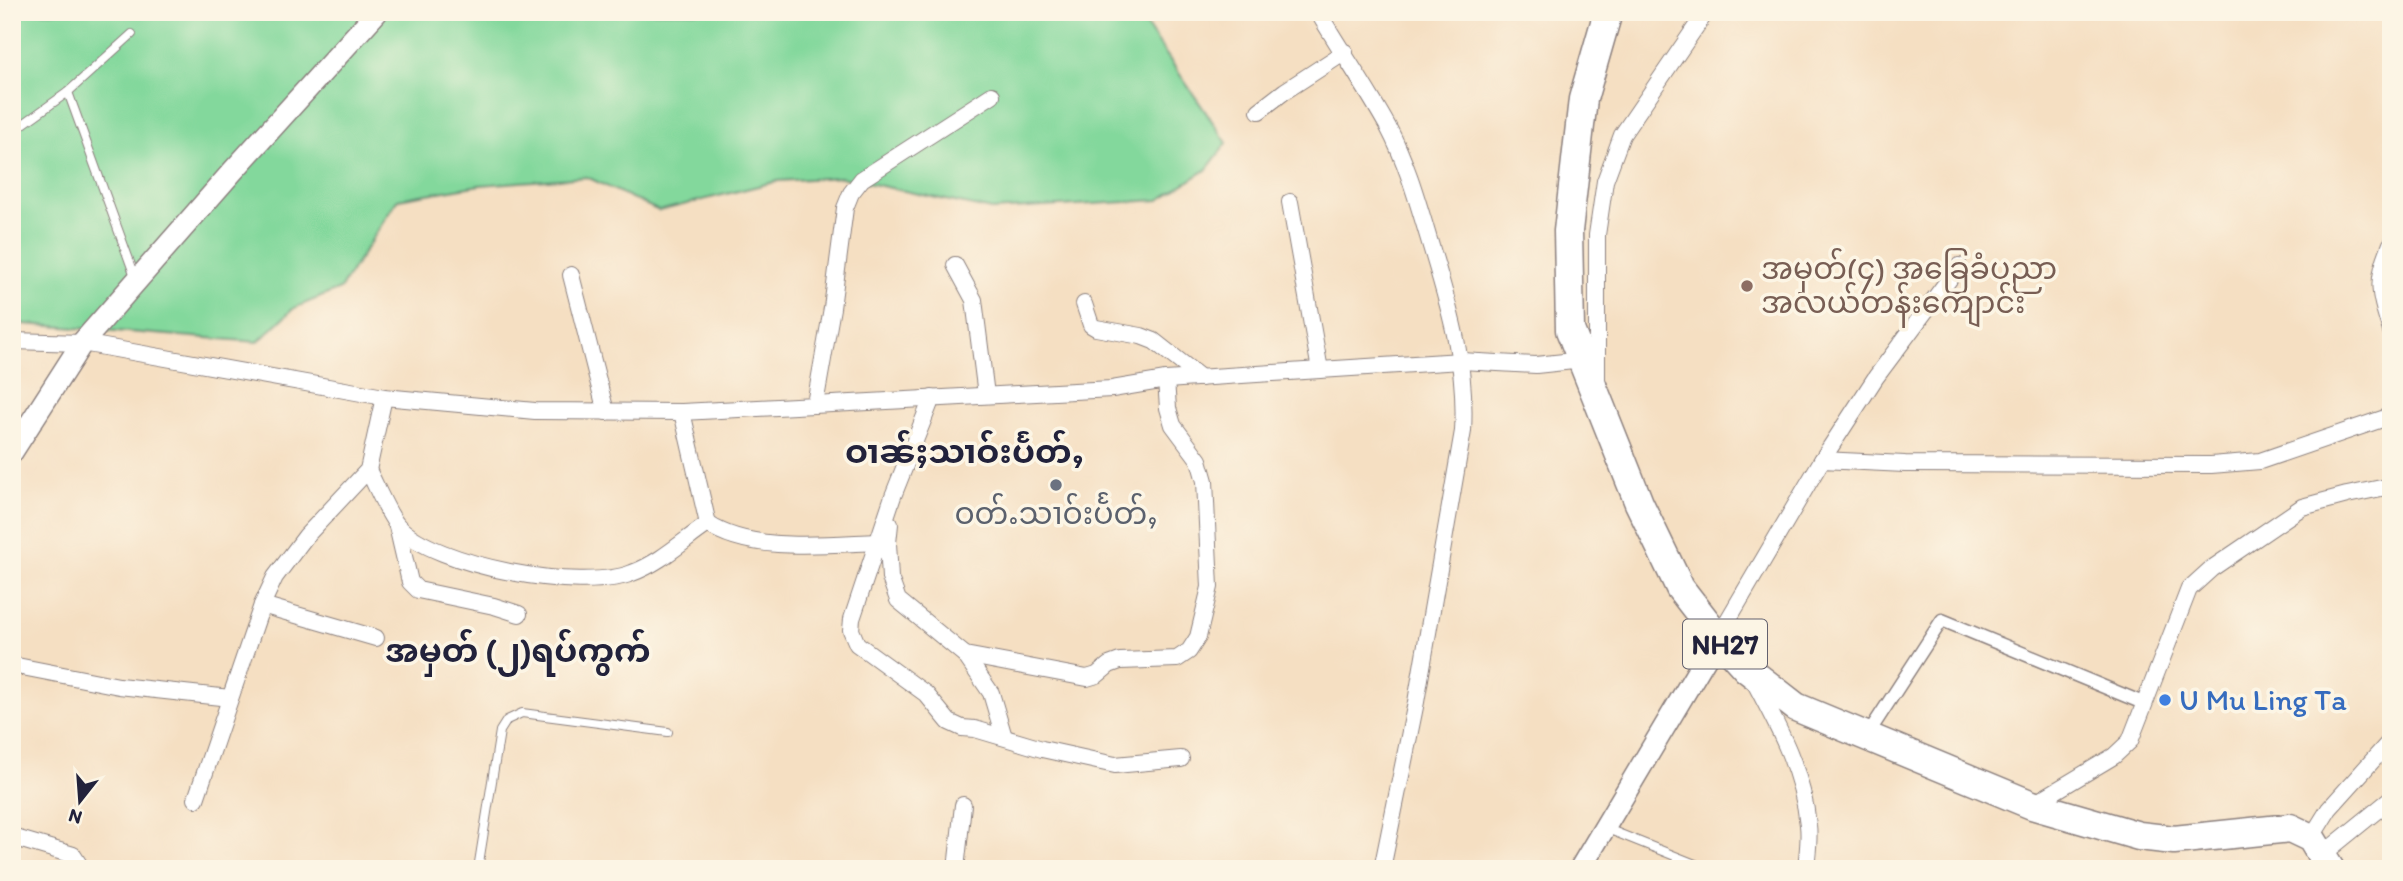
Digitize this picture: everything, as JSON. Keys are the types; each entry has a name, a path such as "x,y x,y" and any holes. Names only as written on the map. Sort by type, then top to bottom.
{"highway":[{"name":"NH27","path":"1608,12 1583,99 1568,232 1570,330 1639,503 1680,588 1718,637 1747,669 1796,707 2032,805 2140,836 2174,840 2290,828 2321,854"}],"street":[{"path":"12,452 82,343 377,12"},
{"path":"1318,12 1345,52 1389,130 1414,188 1449,302 1461,361 1465,399 1463,431 1416,702 1382,869"},
{"path":"1597,394 1597,235 1605,181 1622,135 1706,12"},
{"path":"1259,111 1345,52"},
{"path":"815,404 832,308 845,208 851,193 862,178 992,94"},
{"path":"1290,202 1320,370"},
{"path":"2391,244 2381,267 2379,291 2391,331"},
{"path":"955,265 974,300 986,395"},
{"path":"1580,869 1822,460 1876,377 1959,266"},
{"path":"571,275 606,412"},
{"path":"1084,304 1091,325 1154,341 1201,378"},
{"path":"12,341 82,343 384,397 535,411 606,412 682,412 1112,389 1166,380 1461,361 1536,365 1583,360"},
{"path":"965,655 1087,678 1097,676 1109,665 1120,661 1177,659 1189,650 1198,637 1210,587 1205,481 1199,460 1173,425 1168,408 1166,380"},
{"path":"196,799 262,605 275,577 306,536 368,470 384,397"},
{"path":"932,398 893,496 852,619 851,630 857,644 926,694 949,722 962,728 1115,765 1181,758"},
{"path":"682,412 708,524 742,537 777,543 877,542"},
{"path":"1822,460 1905,464 2211,465 2260,461 2391,416"},
{"path":"368,470 397,526 410,582 418,590 519,614"},
{"path":"2032,805 2114,756 2130,741 2189,589 2211,569 2302,508 2391,486"},
{"path":"893,496 888,543 890,578 898,600 965,655 991,692 1004,737"},
{"path":"397,526 424,546 467,561 521,574 576,580 629,575 662,558 708,524"},
{"path":"262,605 376,638"},
{"path":"1866,737 1942,620 2143,703"},
{"path":"12,665 119,686 230,698"},
{"path":"1747,669 1782,734 1804,790 1809,828 1806,869"},
{"path":"2321,854 2329,808 2391,740"},
{"path":"2321,854 2391,799"},
{"path":"956,869 963,805"},
{"path":"12,837 73,855 82,869"}],"lane":[{"path":"12,132 68,92 132,34"},
{"path":"68,92 136,281"},
{"path":"478,869 500,731 507,720 523,713 668,732"},
{"path":"1605,828 1700,866"}],"green space":[{"path":"12,12 1137,12 1227,143 1206,170 1159,200 992,210 840,177 778,181 659,211 587,177 480,185 398,199 340,289 294,308 258,342 12,323"}],"place":[{"name":"အမှတ်(၄) အခြေခံပညာ အလယ်တန်းကျောင်း","path":"1747,286"},
{"name":"ဝတ်ႉသၢဝ်းပႅတ်ႇ","path":"1056,485"},
{"name":"U Mu Ling Ta","path":"2165,700"}],"district":[{"name":"ဝၢၼ်ႈသၢဝ်းပႅတ်ႇ","path":"965,451"},
{"name":"အမှတ် (၂)ရပ်ကွက်","path":"518,650"}]}
